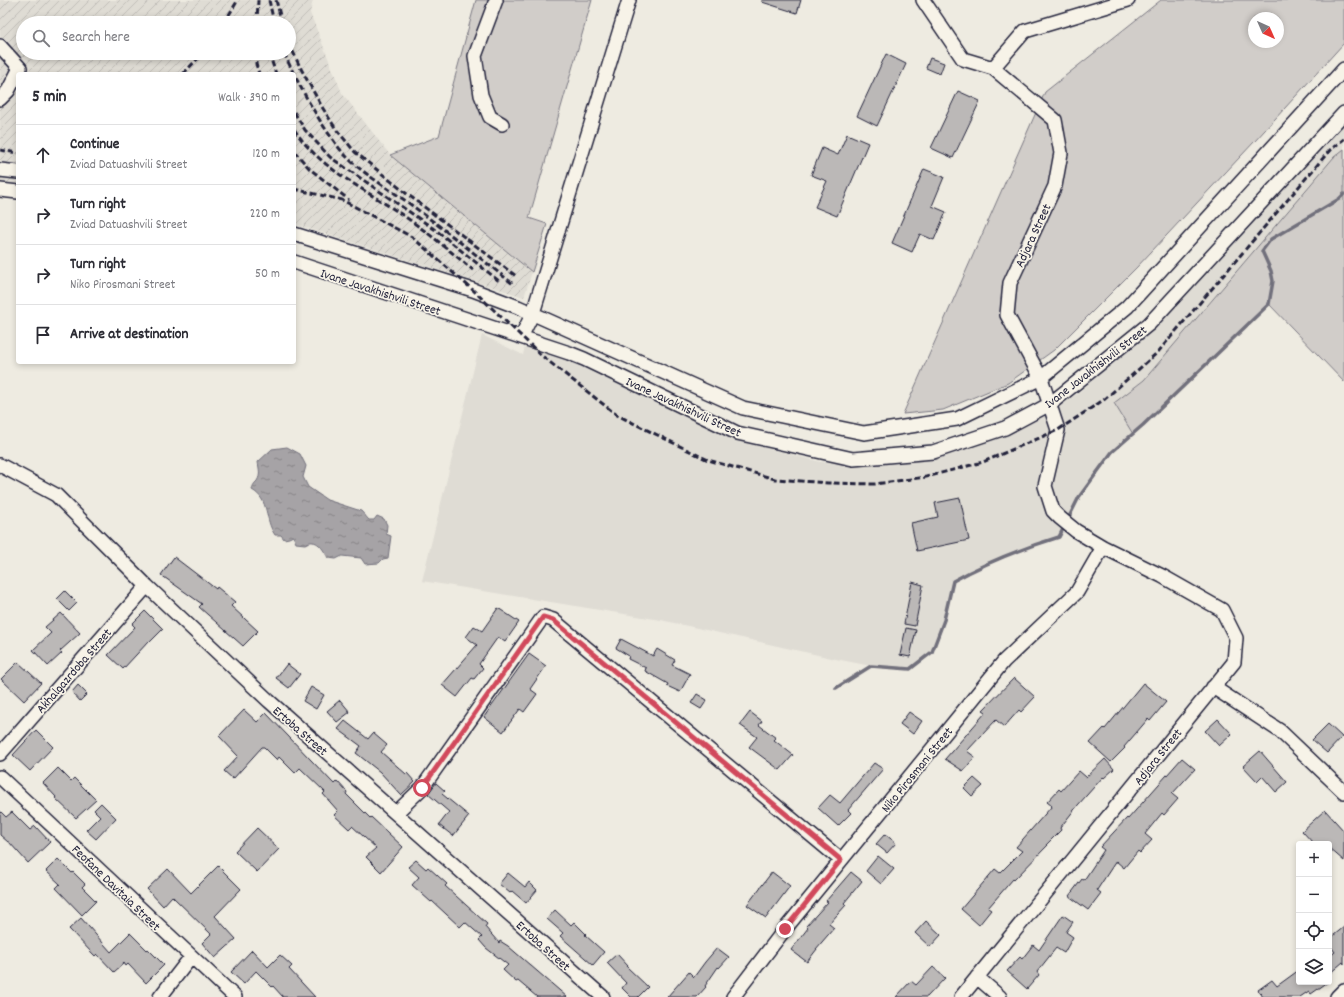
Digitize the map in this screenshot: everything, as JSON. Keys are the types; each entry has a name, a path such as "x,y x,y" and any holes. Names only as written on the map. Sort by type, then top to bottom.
{"street":[{"path":"496,0 474,56 481,95 490,117 502,124"},
{"path":"521,337 533,312 630,0"},
{"name":"Adjara Street","path":"923,0 963,59 993,68 1055,120 1061,153 1055,186 1010,283 1007,315 1041,378 1058,430 1045,486 1053,511 1076,530 1103,547 1162,576 1222,610 1236,638 1234,662 961,997"},
{"path":"993,68 1025,31 1128,0"},
{"path":"0,46 20,68 18,72"},
{"path":"296,235 473,290 533,312 743,408 864,432 957,419 1041,378 1127,307 1344,69"},
{"path":"0,99 8,92 16,76"},
{"name":"Ivane Javakhishvili Street","path":"296,263 584,359 737,433 853,459 933,452 1005,428 1050,404 1149,324 1344,113"},
{"path":"0,170 16,172"},
{"path":"0,190 16,192"},
{"name":"Ertoba Street","path":"0,465 56,496 147,586 269,701 603,997"},
{"name":"Niko Pirosmani Street","path":"733,997 785,929 1004,661 1077,592 1103,547"},
{"name":"Akhalgazrdoba Street","path":"0,754 147,586"},
{"path":"396,813 422,788 543,617 553,620 841,860"},
{"path":"1213,687 1280,731 1344,792"},
{"name":"Feofane Davitaia Street","path":"0,777 234,997"},
{"path":"160,997 191,957"},
{"path":"977,977 1000,997"},
{"path":"1337,997 1344,990"}],"shaded area":[{"path":"0,0 313,0 310,13 342,93 390,155 532,272 524,297 296,225 296,72 16,72 16,185 0,183"},
{"path":"476,0 592,0 529,218 547,224 532,272 390,155 439,136"},
{"path":"1161,0 1344,0 1344,43 1137,267 1054,350 1008,383 943,410 903,414 1045,92"},
{"path":"1344,122 1344,149 1334,157 1144,380 1114,403 1133,434 1112,452 1079,497 1059,537 1014,552 978,567 953,581 944,620 932,652 910,669 871,666 661,620 422,581 482,335 523,355 526,341 737,440 821,462 894,464 969,448 1046,414 1077,394 1138,341"},
{"path":"1344,149 1344,382 1269,304 1133,434 1114,403 1144,380 1334,157"}],"water":[{"path":"287,447 300,454 306,466 303,477 308,487 327,500 361,511 369,520 374,520 377,516 384,519 387,525 386,534 391,536 388,558 383,559 379,563 365,564 361,558 342,556 336,559 328,558 322,548 316,543 296,543 293,536 284,539 281,535 275,535 269,523 262,499 252,490 259,476 258,462 272,449"}],"building":[{"path":"762,0 801,0 797,13 762,2"},
{"path":"886,54 906,64 877,126 857,116"},
{"path":"930,58 944,63 940,74 926,68"},
{"path":"958,91 980,101 953,158 931,148"},
{"path":"847,134 868,143 837,216 815,207 827,181 811,175 822,148 838,155"},
{"path":"924,169 944,177 932,206 946,212 934,240 920,234 912,252 892,243"},
{"path":"960,498 969,540 917,551 911,523 938,517 935,503"},
{"path":"174,557 216,589 217,587 235,602 231,606 258,631 243,646 199,607 202,604 161,575"},
{"path":"912,582 923,585 915,626 904,624"},
{"path":"65,591 77,603 69,611 57,599"},
{"path":"498,608 519,622 505,642 498,637 479,664 483,668 474,679 472,678 457,697 442,685 477,645 466,637 474,626 482,631"},
{"path":"145,611 163,629 150,642 149,641 123,669 108,655 135,627 132,624"},
{"path":"61,613 80,633 60,651 62,653 48,666 33,650 51,633 45,627"},
{"path":"906,628 916,630 910,657 900,655"},
{"path":"621,639 653,656 657,649 675,660 672,665 690,674 680,692 667,686 668,684 645,671 646,668 628,659 629,656 616,648"},
{"path":"529,654 546,666 530,689 537,694 524,712 520,709 503,732 484,717"},
{"path":"18,662 41,683 24,701 1,679"},
{"path":"287,664 300,674 289,688 276,678"},
{"path":"1014,678 1035,697 1021,712 1019,710 1004,727 996,720 967,751 975,757 963,771 945,759 986,712 983,710"},
{"path":"1143,683 1166,702 1150,721 1148,719 1124,747 1125,748 1111,762 1090,743 1104,728 1105,729"},
{"path":"78,685 87,694 80,701 72,692"},
{"path":"311,687 324,695 316,709 303,701"},
{"path":"697,694 707,700 701,709 691,703"},
{"path":"340,700 350,712 337,722 327,711"},
{"path":"244,710 257,722 266,713 334,784 337,781 347,792 346,794 370,818 371,817 403,847 381,872 366,857 376,848 352,826 349,829 334,815 338,811 323,794 325,792 300,768 295,773 279,757 277,760 264,747 262,747 233,779 224,771 238,756 219,736"},
{"path":"750,712 762,721 759,725 776,738 774,740 793,755 780,770 749,747 757,737 740,725"},
{"path":"909,712 922,721 913,734 900,724"},
{"path":"1218,719 1232,734 1219,746 1205,731"},
{"path":"345,721 368,739 373,733 387,745 381,752 406,774 407,773 415,782 401,795 380,772 356,753 361,746 338,729"},
{"path":"1328,724 1342,737 1327,753 1312,740"},
{"path":"36,730 53,747 30,771 13,755"},
{"path":"1260,751 1287,782 1276,792 1262,776 1257,781 1243,766"},
{"path":"1182,758 1195,769 1172,794 1178,799 1164,815 1162,813 1145,834 1152,840 1140,853 1138,851 1124,868 1116,861 1097,890 1101,893 1088,910 1069,896 1082,879 1084,880 1104,850 1100,847 1127,818 1128,819"},
{"path":"1105,759 1114,769 1104,778 1103,777 1078,805 1060,828 1061,830 1046,845 1047,846 1014,880 1013,879 988,908 991,910 979,925 961,909 995,869 1000,873 1022,851 1016,847 1052,806 1047,802 1059,789 1061,791 1079,771 1086,777"},
{"path":"874,763 883,769 848,810 851,813 838,826 818,808 830,795 840,803"},
{"path":"58,768 71,781 74,778 96,800 76,818 55,798 56,797 43,783"},
{"path":"974,778 983,786 972,796 964,788"},
{"path":"436,783 445,791 442,794 469,816 453,836 439,825 449,812 428,794"},
{"path":"101,803 116,818 96,839 86,830 100,816 94,810"},
{"path":"1325,810 1344,831 1344,861 1332,851 1332,841 1311,841 1302,831"},
{"path":"0,811 6,817 12,812 30,830 35,826 50,842 28,863 9,842 0,835"},
{"path":"257,828 279,849 257,872 235,851"},
{"path":"885,834 896,843 887,853 876,844"},
{"path":"878,856 894,869 881,884 866,871"},
{"path":"58,859 85,884 82,887 96,901 82,915 56,888 60,884 46,871"},
{"path":"416,860 426,869 428,867 447,884 445,886 487,924 485,927 499,943 500,941 508,946 567,997 537,997 518,981 516,982 503,970 508,965 486,948 479,940 482,937 465,922 460,927 412,885 419,877 408,867"},
{"path":"218,866 241,889 215,916 236,939 215,958 202,943 211,934 172,896 163,906 147,889 168,869 191,893"},
{"path":"772,872 790,886 766,918 747,905"},
{"path":"851,872 862,881 844,903 846,905 829,924 834,928 807,962 791,950 808,928 806,926 828,902 826,901"},
{"path":"508,873 525,887 529,882 537,890 526,903 512,891 510,893 499,884"},
{"path":"555,910 571,925 574,922 586,934 585,935 604,952 593,965 560,936 563,933 547,919"},
{"path":"1063,915 1073,922 1066,932 1073,937 1064,953 1056,948 1037,972 1039,975 1027,989 1007,971 1020,957 1022,959 1033,945 1039,950"},
{"path":"81,918 111,952 130,933 164,965 146,983 128,964 126,966 124,963 114,972 97,954 95,956 69,929"},
{"path":"926,921 941,935 930,947 915,933"},
{"path":"1344,927 1344,964 1343,962 1332,971 1332,954 1335,952 1332,948 1332,937"},
{"path":"717,948 729,957 719,968 718,967 705,986 706,987 697,997 667,997 689,972 694,977"},
{"path":"252,950 268,967 280,955 292,966 289,969 315,997 283,997 256,971 244,984 231,972"},
{"path":"617,954 628,966 627,967 648,987 638,997 631,997 622,988 626,983 607,963"},
{"path":"933,967 945,978 927,997 896,997 911,981 916,985"},
{"path":"1296,972 1296,985 1324,985 1311,994 1309,991 1300,997 1263,997 1258,990 1272,980 1277,986"}],"waterway":[{"path":"836,688 871,666 910,669 932,652 944,620 953,581 979,567 1005,556 1059,537 1079,497 1112,452 1143,425 1269,304 1273,281 1271,271 1262,251 1271,239 1339,199 1344,194"}],"railway":[{"path":"228,16 238,0"},
{"path":"257,16 258,0"},
{"path":"269,0 272,16"},
{"path":"276,0 280,16"},
{"path":"296,58 322,107 336,129 355,152 407,194 516,276"},
{"path":"185,72 196,60"},
{"path":"256,60 258,72"},
{"path":"271,60 275,72"},
{"path":"287,60 293,72"},
{"path":"296,78 316,114 331,137 347,157 363,172 401,197 513,284"},
{"path":"296,115 305,130 330,157 437,231 499,281"},
{"path":"296,132 304,143 328,166 417,225 473,270"},
{"path":"296,189 342,200 412,237 473,290 542,356 617,415 708,460 775,479 828,483 875,484 926,477 983,462 1058,430 1105,399 1158,352 1330,150 1344,139"},
{"path":"0,150 16,153"},
{"path":"296,153 310,169 349,200"}],"route":[{"path":"422,788 543,617 553,620 841,860 785,929"}]}
